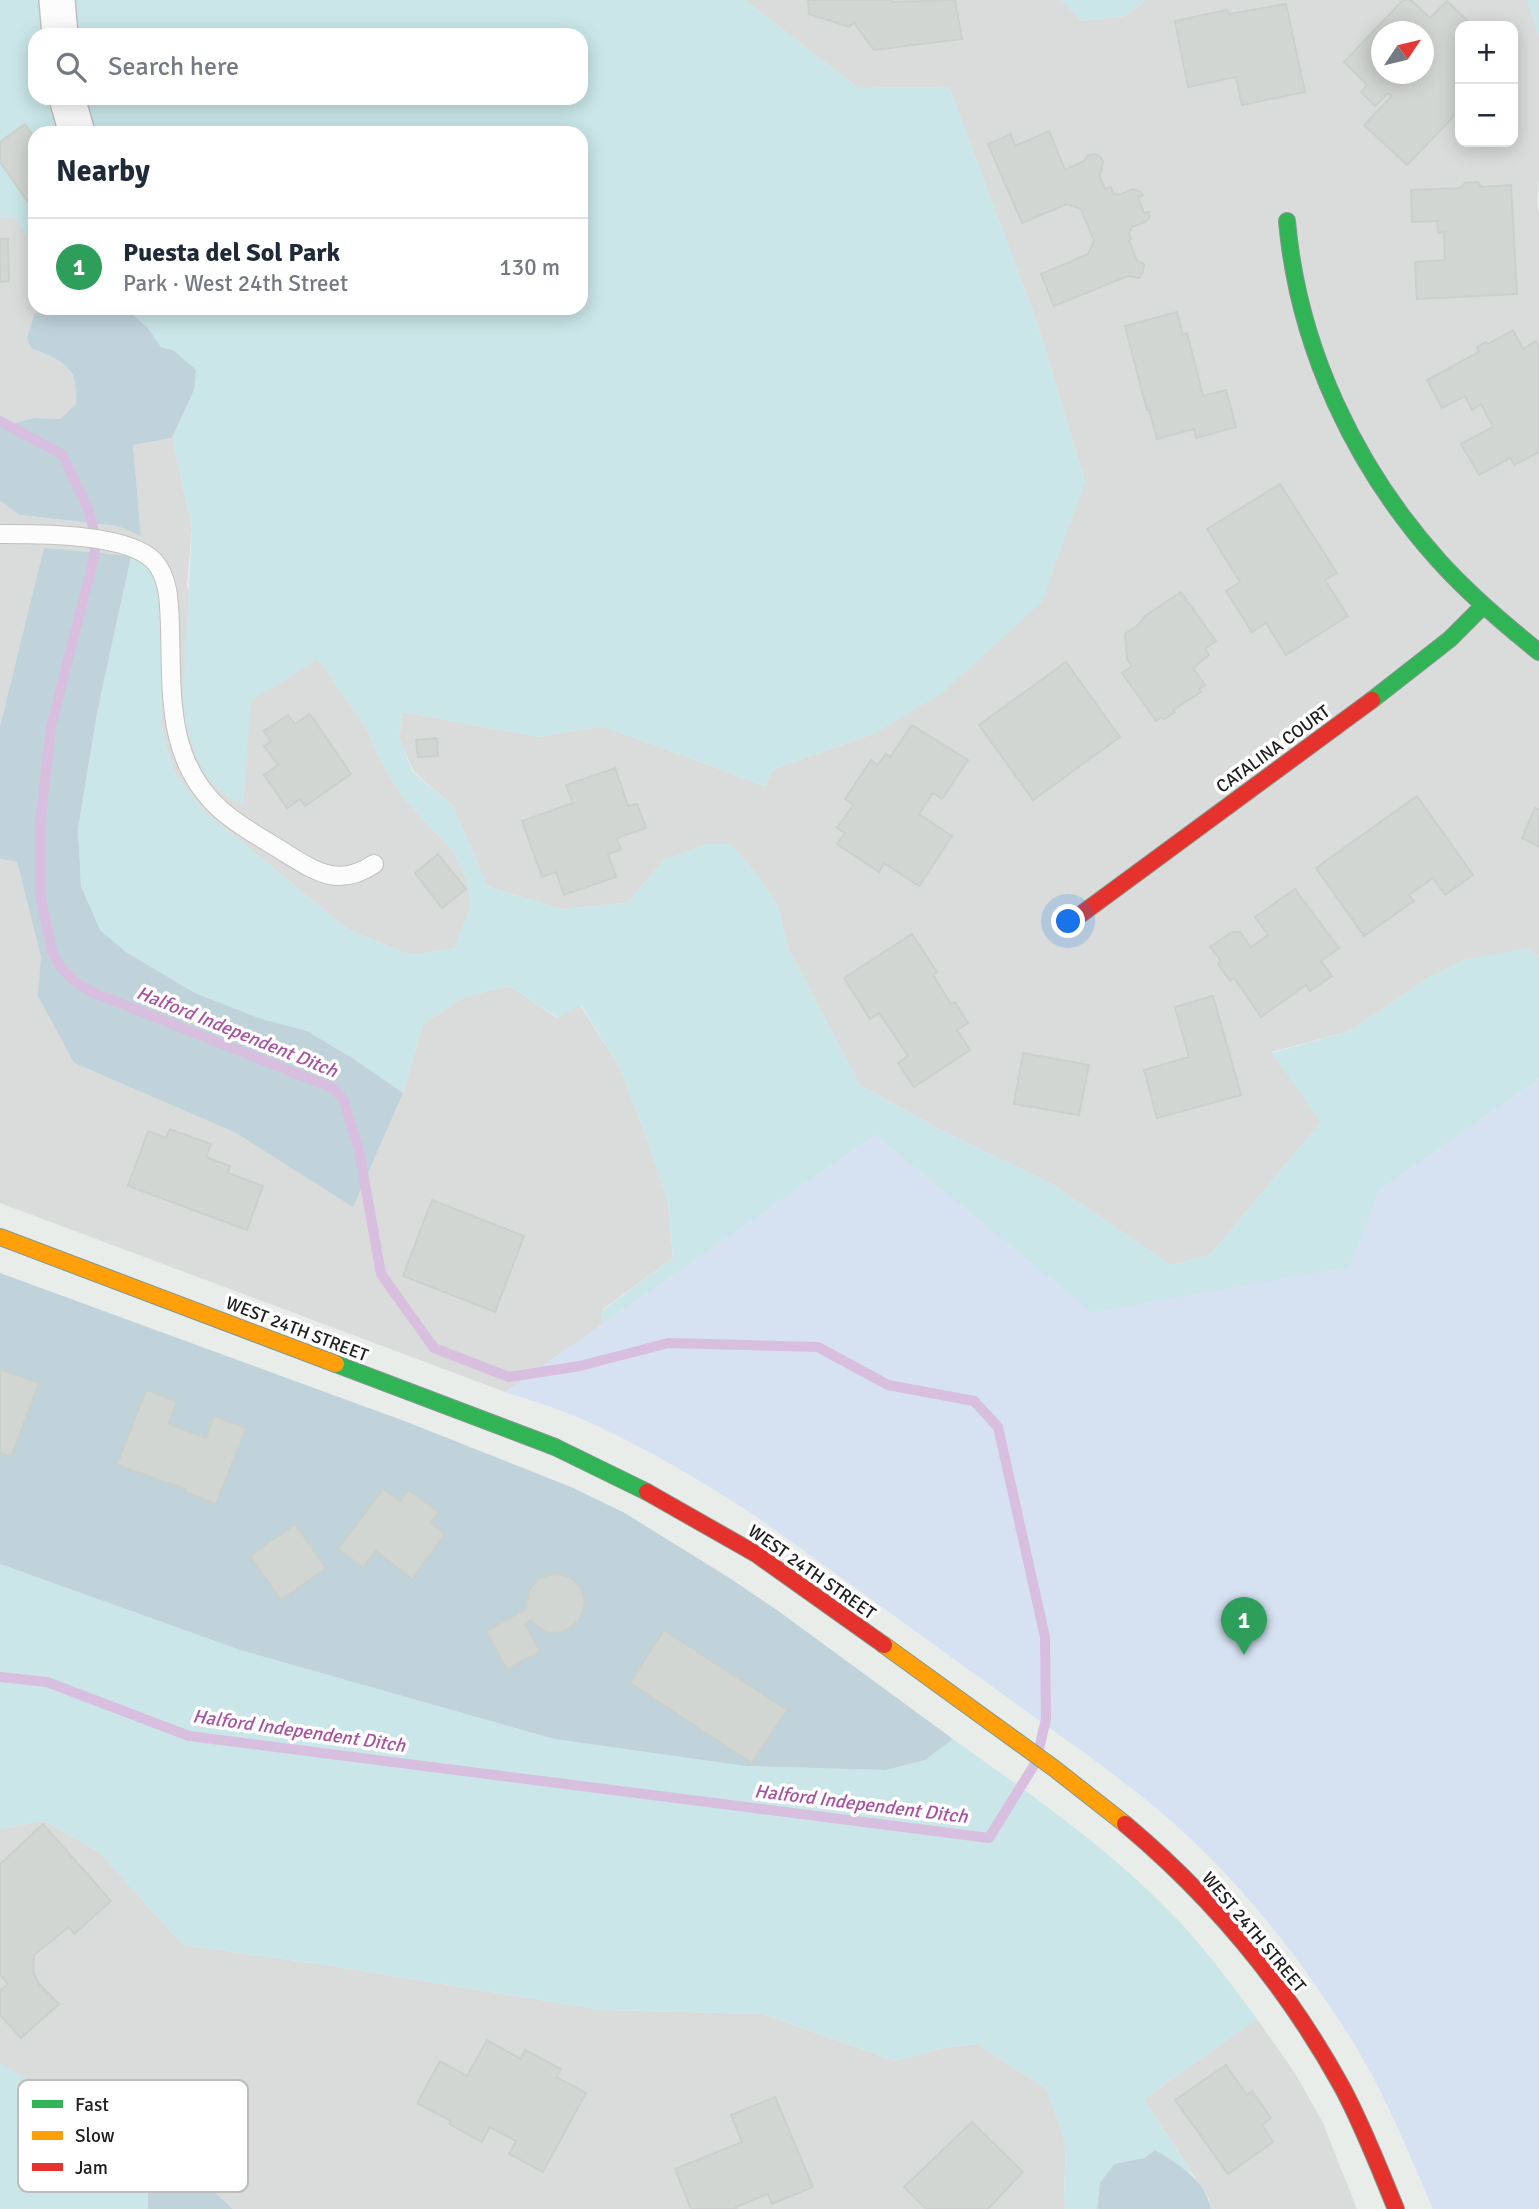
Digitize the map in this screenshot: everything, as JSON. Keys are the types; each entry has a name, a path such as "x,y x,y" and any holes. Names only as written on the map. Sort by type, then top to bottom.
{"street":[{"path":"57,0 59,28"},
{"path":"69,105 75,126"},
{"path":"1287,221 1294,284 1305,322 1352,438 1384,492 1409,527 1451,576 1539,652"},
{"name":"CATALINA COURT","path":"1080,915 1418,666 1483,606"},
{"name":"WEST 24TH STREET","path":"0,1237 555,1447 654,1495 732,1540 818,1597 1067,1778 1179,1872 1230,1927 1308,2030 1340,2085 1396,2209"}],"lane":[{"path":"0,534 80,537 119,543 143,552 152,559 166,583 174,712 183,759 191,775 221,810 313,870 334,877 347,876 362,872 374,864"}],"shaded area":[{"path":"0,0 745,0 858,88 949,87 1039,328 1085,482 1042,602 941,694 876,733 773,769 765,786 603,726 539,737 403,712 399,739 413,772 453,806 487,886 560,909 627,903 665,859 707,844 728,844 759,877 778,906 788,948 860,1085 939,1129 1050,1183 1171,1265 1210,1255 1321,1122 1272,1053 1350,1031 1431,976 1466,959 1529,948 1539,957 1539,1079 1380,1190 1349,1268 1092,1313 875,1135 603,1324 602,1311 673,1258 668,1202 650,1147 620,1068 581,1005 558,1018 510,986 464,997 423,1024 403,1093 307,1031 259,1018 195,993 126,952 100,930 81,886 78,829 97,713 131,556 139,559 155,573 160,609 162,727 167,750 176,775 205,812 349,930 410,955 455,948 471,906 467,880 452,850 405,800 382,763 367,729 318,659 251,701 243,806 219,790 204,771 189,735 183,698 192,527 172,438 194,390 173,350 161,347 148,328 133,315 588,315 588,126 28,126 28,237 16,219 0,216"},
{"path":"745,0 1060,0 1082,21 1125,16 1146,0 1527,0 1539,38 1539,957 1529,948 1431,976 1350,1031 1272,1052 1321,1122 1210,1255 1171,1265 1050,1183 939,1129 860,1085 788,948 778,906 738,852 665,859 627,903 560,909 487,886 453,806 414,772 399,739 403,712 539,737 603,726 765,786 773,769 876,733 1085,482 1039,328 949,87 858,88"},
{"path":"1060,0 1146,0 1125,16 1082,21"},
{"path":"1527,0 1539,0 1539,38"},
{"path":"0,216 16,219 28,237 28,315 83,315 31,348 65,362 78,387 76,404 60,419 34,418 0,427"},
{"path":"34,315 133,315 148,328 161,347 173,350 196,370 194,390 172,438 133,445 141,536 117,526 20,515 0,501 0,427 34,418 60,419 76,404 75,381 66,366 31,348 27,338"},
{"path":"172,438 192,527 187,584 220,790 243,805 250,701 318,659 367,729 382,763 405,800 452,850 467,880 471,906 455,948 410,955 349,930 205,812 176,775 162,727 160,609 155,573 3,718 0,727 0,501 20,515 117,526 141,536 133,445"},
{"path":"44,548 131,556 97,713 78,829 81,886 100,930 126,952 195,993 259,1018 307,1031 403,1093 353,1207 236,1133 74,1063 38,996 41,957 17,862 0,859 0,727"},
{"path":"0,859 17,862 41,957 39,996 74,1063 236,1133 352,1206 403,1093 423,1024 464,997 510,986 557,1018 580,1005 620,1068 650,1147 668,1202 673,1258 602,1310 603,1324 505,1392 0,1203"},
{"path":"1539,1079 1539,2209 1433,2209 1378,2086 1320,1992 1260,1912 1170,1820 1101,1765 751,1513 622,1438 568,1413 505,1392 875,1135 1092,1312 1349,1267 1380,1190"},
{"path":"0,1273 407,1422 571,1487 623,1512 777,1610 953,1739 925,1760 886,1770 745,1766 554,1739 240,1650 0,1564"},
{"path":"0,1564 240,1650 554,1739 745,1766 886,1770 925,1760 953,1739 1110,1856 1172,1913 1198,1942 1257,2019 1144,2099 1193,2175 1155,2150 1144,2158 1114,2164 1100,2183 1097,2209 1066,2209 1066,2145 1047,2089 977,2044 943,2048 895,2061 763,2014 602,2010 183,1945 99,1852 45,1821 0,1829"},
{"path":"45,1821 99,1852 183,1945 602,2010 763,2014 895,2061 943,2048 977,2044 1047,2089 1066,2145 1066,2209 233,2209 214,2192 248,2192 248,2080 28,2080 0,2063 0,1829"},
{"path":"1257,2019 1295,2073 1323,2123 1357,2209 1211,2209 1209,2199 1144,2099"},
{"path":"0,2063 29,2080 18,2080 18,2192 148,2192 148,2209 0,2209"},
{"path":"1155,2150 1182,2167 1197,2181 1208,2198 1211,2209 1097,2209 1100,2183 1114,2164 1144,2158"},
{"path":"148,2192 214,2192 233,2209 148,2209"}],"building":[{"path":"808,0 955,0 962,39 874,50 854,23 849,27 809,14"},
{"path":"1403,0 1411,0 1430,18 1447,1 1468,21 1455,21 1455,115 1407,165 1364,125 1392,96 1388,93 1375,106 1361,92 1367,85 1344,62 1371,34 1371,84 1434,84 1434,21 1383,21"},
{"path":"1286,4 1305,92 1242,105 1236,77 1188,87 1175,21 1227,10 1229,14"},
{"path":"25,124 28,128 28,202 0,162 0,142"},
{"path":"1049,131 1065,170 1084,161 1088,155 1096,154 1103,162 1100,177 1105,189 1111,187 1113,193 1119,195 1133,189 1141,192 1143,195 1138,197 1144,213 1149,212 1150,217 1132,227 1129,233 1137,261 1144,264 1139,278 1128,276 1054,306 1041,274 1088,254 1094,241 1081,209 1067,204 1022,223 988,144 1011,134 1015,146"},
{"path":"1478,182 1481,187 1511,185 1517,294 1417,299 1415,262 1445,260 1444,232 1438,233 1437,221 1412,222 1411,190 1460,188 1465,183"},
{"path":"0,239 8,239 9,281 0,282"},
{"path":"1177,312 1183,335 1187,333 1203,396 1226,390 1236,427 1196,438 1194,429 1157,439 1125,326"},
{"path":"1513,330 1523,349 1536,341 1539,347 1539,452 1514,465 1510,458 1479,475 1461,444 1493,427 1481,404 1472,410 1465,396 1442,408 1427,380 1479,352 1477,347"},
{"path":"1280,484 1337,573 1325,580 1348,616 1286,655 1266,623 1252,632 1226,591 1240,582 1207,529"},
{"path":"1181,592 1216,641 1205,649 1209,655 1193,668 1205,685 1199,689 1201,692 1173,710 1175,712 1156,721 1122,673 1132,666 1127,659 1125,634 1145,616"},
{"path":"1066,662 1120,737 1033,800 979,725"},
{"path":"310,714 351,774 305,806 300,799 287,808 264,775 278,765 264,746 271,741 264,731 288,715 295,724"},
{"path":"912,725 968,760 942,799 933,793 919,814 952,836 919,886 884,863 879,872 837,844 845,833 837,828 853,805 845,799 871,760 878,765 886,754 890,757"},
{"path":"437,738 438,756 418,757 416,740"},
{"path":"615,768 628,806 637,804 646,828 617,838 621,850 608,854 616,877 564,895 556,872 542,877 522,821 573,803 566,785"},
{"path":"1417,796 1473,875 1445,895 1433,878 1409,895 1414,901 1364,936 1316,868"},
{"path":"1535,808 1539,810 1539,847 1522,838"},
{"path":"438,854 466,889 442,908 415,873"},
{"path":"1295,889 1339,948 1321,961 1332,976 1310,991 1306,985 1261,1017 1234,978 1230,981 1218,964 1221,961 1210,947 1232,932 1240,932 1251,947 1268,935 1255,917"},
{"path":"912,934 937,972 933,975 951,1004 955,1002 968,1023 957,1030 970,1050 914,1087 898,1063 908,1056 879,1013 870,1019 844,978"},
{"path":"1213,996 1241,1095 1157,1118 1144,1070 1189,1057 1175,1007"},
{"path":"1023,1053 1089,1065 1079,1115 1014,1104"},
{"path":"170,1129 211,1144 206,1157 230,1166 228,1173 263,1186 247,1230 128,1186 148,1131 166,1138"},
{"path":"432,1200 524,1236 495,1312 403,1276"},
{"path":"0,1369 39,1383 11,1457 0,1453"},
{"path":"146,1390 177,1401 169,1424 206,1438 214,1416 246,1428 216,1504 185,1492 186,1489 117,1465"},
{"path":"383,1489 400,1501 409,1490 439,1512 431,1523 445,1534 412,1579 376,1551 363,1568 338,1549"},
{"path":"295,1524 326,1568 281,1600 250,1556"},
{"path":"555,1573 570,1577 581,1587 585,1603 580,1620 565,1631 556,1633 547,1632 531,1620 525,1624 540,1651 507,1670 486,1631 526,1609 528,1592 539,1578"},
{"path":"664,1630 787,1710 752,1763 630,1683"},
{"path":"43,1824 111,1901 74,1934 69,1927 34,1955 33,1971 39,1984 59,2004 21,2038 0,2015 0,1991 8,1984 0,1975 0,1864"},
{"path":"487,2040 521,2059 525,2050 561,2069 556,2077 586,2093 543,2172 509,2154 516,2141 490,2127 482,2142 417,2103 440,2061 467,2076"},
{"path":"1226,2065 1247,2095 1252,2091 1271,2118 1262,2125 1273,2142 1228,2174 1175,2100"},
{"path":"775,2097 813,2187 772,2204 768,2194 736,2207 737,2209 691,2209 675,2169 742,2142 731,2115"},
{"path":"972,2122 1023,2172 988,2209 926,2209 904,2187"}],"waterway":[{"name":"Halford Independent Ditch","path":"0,421 63,455 89,512 96,539 94,558 51,727 40,825 40,893 52,952 60,966 74,981 92,992 335,1089 344,1101 359,1150 381,1274 434,1348 509,1377 580,1366 668,1343 818,1347 888,1385 974,1401 998,1427 1045,1637 1046,1719 1036,1762 989,1838 189,1736 47,1682 0,1677"}],"traffic: fast":[{"path":"1287,221 1293,268 1304,314 1336,404 1357,446 1409,526 1440,562 1488,609 1539,652"},
{"path":"1372,700 1450,639 1483,606"},
{"path":"336,1364 555,1447 647,1492"}],"traffic: slow":[{"path":"0,1237 336,1364"},
{"path":"884,1645 1055,1769 1125,1824"}],"traffic: jam":[{"path":"1080,915 1372,700"},
{"path":"647,1492 756,1554 884,1645"},
{"path":"1125,1824 1188,1882 1246,1945 1297,2014 1350,2102 1396,2209"}],"place":[{"name":"Puesta del Sol Park","path":"1244,1655"}]}
